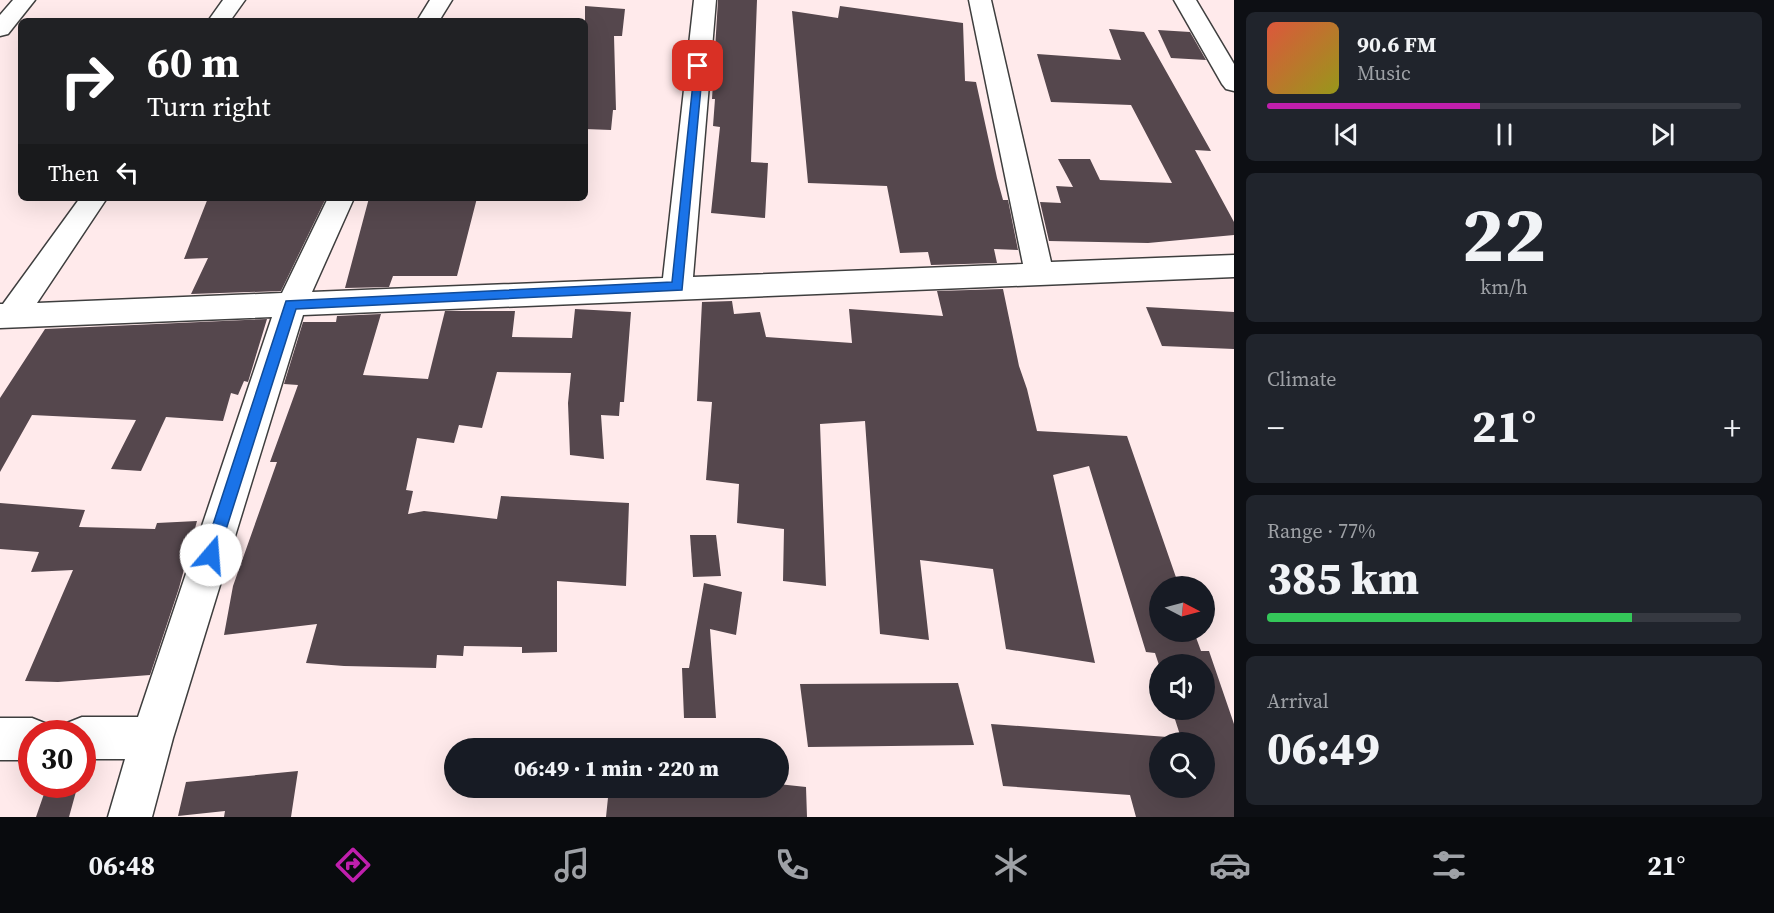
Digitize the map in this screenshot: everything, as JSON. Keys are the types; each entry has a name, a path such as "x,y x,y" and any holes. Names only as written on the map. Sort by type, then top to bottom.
{"street":[{"path":"0,29 24,0"},
{"path":"221,18 234,0"},
{"path":"430,18 441,0"},
{"path":"677,287 705,0"},
{"path":"980,0 1039,273"},
{"path":"1185,0 1234,84"},
{"path":"5,316 92,201"},
{"path":"130,817 152,738 291,305 340,201"},
{"path":"5,316 1234,266"},
{"path":"96,738 152,738"},
{"path":"0,740 18,739"}],"building":[{"path":"718,0 757,0 751,162 768,163 765,218 711,213 720,127 713,126 715,99 712,99"},
{"path":"585,6 625,9 622,36 614,36 616,110 613,110 611,130 588,129 588,18 585,18"},
{"path":"840,6 963,23 965,81 976,82 997,178 1003,200 1008,200 1018,250 994,249 997,263 931,265 928,252 900,253 887,186 808,183 792,11 838,18"},
{"path":"1109,29 1144,32 1211,151 1195,150 1234,222 1234,235 1148,243 1049,241 1040,202 1061,203 1056,186 1073,187 1058,159 1090,159 1100,180 1172,183 1131,105 1051,102 1037,54 1121,60"},
{"path":"1158,30 1190,32 1206,60 1171,58"},
{"path":"207,201 325,201 281,291 191,294 208,258 184,259"},
{"path":"368,201 476,201 457,276 393,276 389,287 345,288"},
{"path":"1003,289 1019,366 1037,431 1127,436 1176,576 1149,576 1149,642 1198,642 1201,651 1209,651 1210,654 1146,652 1089,466 1053,475 1095,663 1006,649 993,569 920,560 929,640 880,634 865,421 820,424 826,586 783,581 784,529 737,523 739,484 706,480 712,402 697,401 702,302 732,301 734,314 760,312 766,337 852,343 849,309 943,316 937,291"},
{"path":"1146,307 1234,312 1234,349 1162,346"},
{"path":"575,309 631,312 624,402 620,402 619,416 601,415 604,459 570,455 568,403 571,373 497,372 482,428 459,425 454,443 417,438 406,490 413,491 408,514 424,511 497,519 501,496 629,503 626,586 557,581 557,652 522,653 522,647 464,646 463,656 437,655 436,668 344,666 306,663 317,624 224,635 233,586 277,462 270,462 298,385 284,384 303,322 336,322 337,316 381,314 363,375 428,379 445,311 515,311 512,337 572,338"},
{"path":"267,319 248,382 244,381 238,395 231,393 223,421 166,417 141,471 111,469 136,420 32,415 0,472 0,398 45,329"},
{"path":"0,503 85,510 79,527 155,529 157,523 197,521 179,588 150,675 58,682 25,681 73,570 31,572 39,552 0,549"},
{"path":"690,535 716,535 721,576 693,577"},
{"path":"704,583 742,592 736,635 710,629 716,718 684,718 682,668 689,668"},
{"path":"1215,669 1234,724 1234,817 1136,817 1130,795 1003,786 991,724 1149,736 1149,798 1215,798 1215,732 1179,732 1175,720 1215,720"},
{"path":"958,683 974,745 808,747 800,684"},
{"path":"298,771 291,817 224,817 225,811 178,816 186,782"},
{"path":"789,785 806,787 807,817 606,817 608,798 789,798"},
{"path":"43,798 74,798 69,817 36,817"}],"route":[{"path":"211,555 291,305 677,287 698,66"}]}
